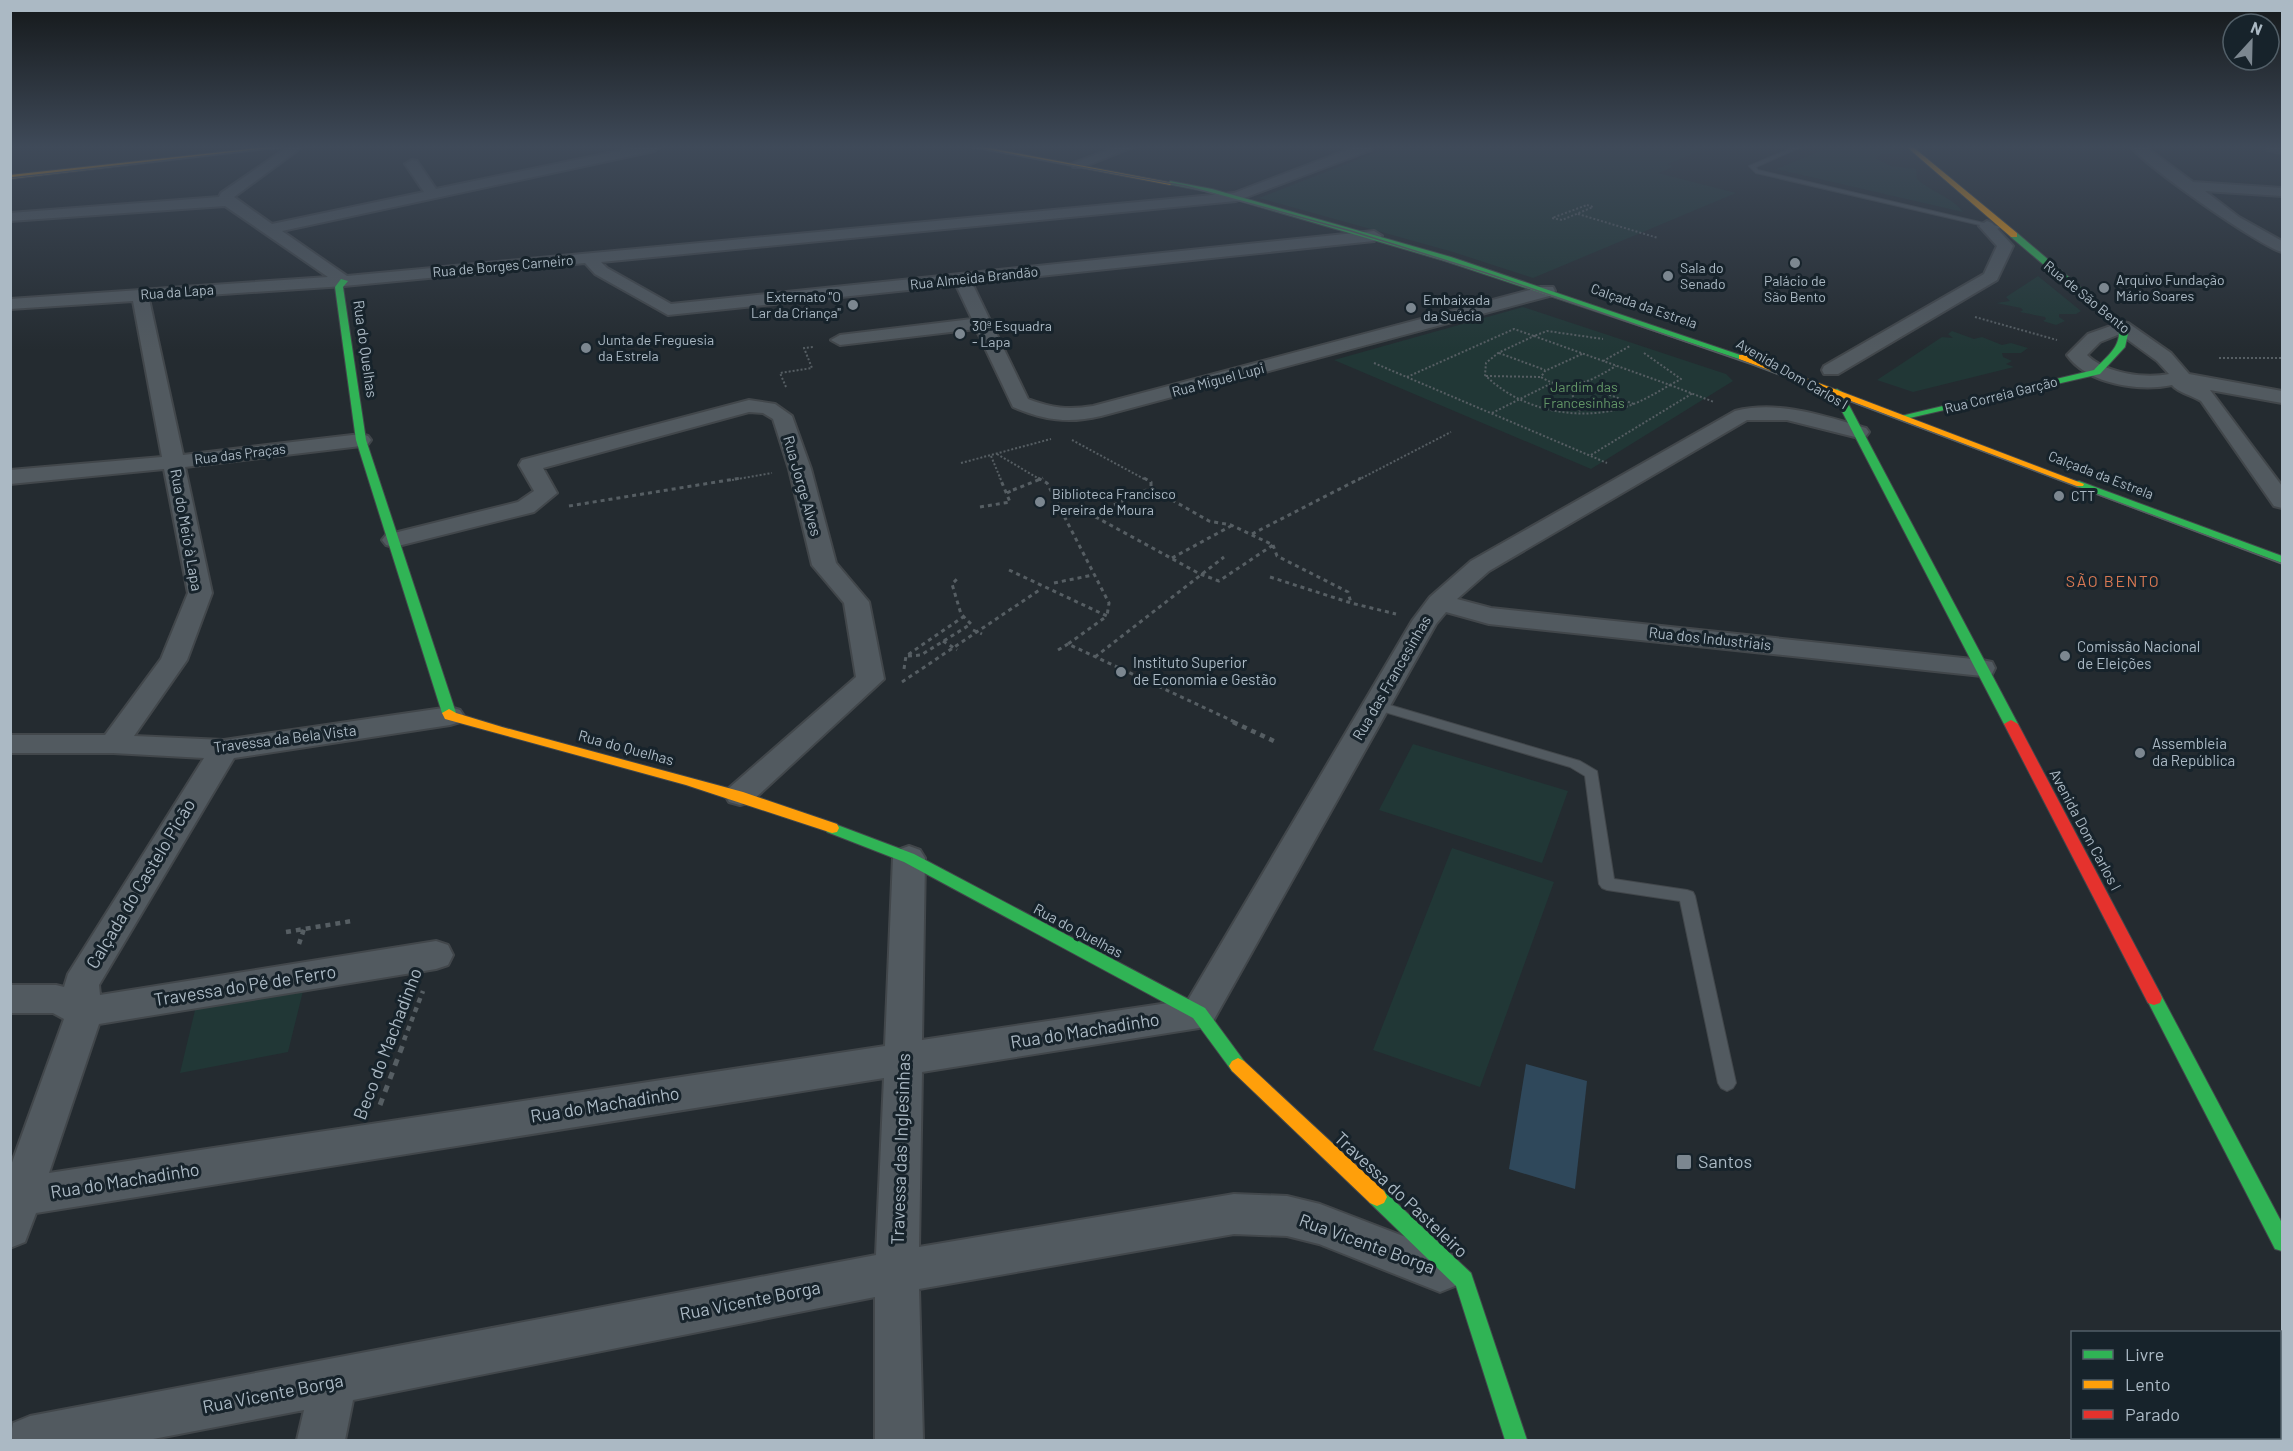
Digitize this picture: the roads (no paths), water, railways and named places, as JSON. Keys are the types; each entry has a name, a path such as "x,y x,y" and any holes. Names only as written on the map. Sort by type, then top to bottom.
{"street":[{"path":"10,217 41,215"},
{"path":"249,215 344,280"},
{"path":"271,229 337,215"},
{"name":"Rua de Borges Carneiro","path":"344,280 1046,215"},
{"name":"Calçada da Estrela","path":"1299,215 1374,236 1709,345 2283,560"},
{"name":"Rua de São Bento","path":"1983,215 2122,327 2173,365 2180,375 2169,380"},
{"path":"2227,215 2283,247"},
{"path":"1831,370 1991,277 2005,246 1996,227"},
{"name":"Rua Almeida Brandão","path":"594,257 593,264 601,271 669,310 1374,236"},
{"name":"Rua Miguel Lupi","path":"962,279 1020,403 1048,414 1070,416 1144,400 1547,291"},
{"name":"Rua da Lapa","path":"10,304 344,280"},
{"name":"Rua do Quelhas","path":"344,280 339,287 361,440 450,716 538,742 769,803 909,858 1199,1013"},
{"name":"Rua do Meio à Lapa","path":"113,744 174,660 200,593 140,295"},
{"path":"840,340 983,324"},
{"path":"2122,327 2125,336 2122,347 2097,372 2083,364 2076,355 2094,338 2122,327"},
{"name":"Avenida Dom Carlos I","path":"1709,345 1792,391"},
{"name":"Rua Correia Garção","path":"1906,418 2097,372 2116,377 2169,380"},
{"path":"2169,380 2283,397"},
{"path":"2169,380 2208,398 2283,501"},
{"name":"Avenida Dom Carlos I","path":"1837,392 1871,429 1982,668 2283,1242"},
{"name":"Rua Jorge Alves","path":"394,540 526,507 546,493 530,465 749,406 768,408 782,416 800,469 824,565 856,602 870,679 740,795"},
{"name":"Avenida Dom Carlos I","path":"1818,406 1871,429"},
{"name":"Rua das Francesinhas","path":"1199,1013 1432,612 1458,583 1480,566 1742,415 1765,412 1797,415 1871,429"},
{"path":"1871,429 1906,418"},
{"name":"Rua das Praças","path":"10,477 174,462 361,440"},
{"name":"Rua dos Industriais","path":"1432,612 1982,668"},
{"name":"Travessa da Bela Vista","path":"10,744 113,744 224,750 450,716"},
{"name":"Calçada do Castelo Picão","path":"15,1208 70,1005 224,750"},
{"name":"Travessa das Inglesinhas","path":"899,1440 897,1272 909,858"},
{"name":"Travessa do Pé de Ferro","path":"10,999 70,1005 436,956"},
{"name":"Rua do Machadinho","path":"15,1208 366,1142 1199,1013"},
{"name":"Travessa do Pasteleiro","path":"1199,1013 1231,1059 1464,1280 1516,1440"},
{"name":"Rua Vicente Borga","path":"30,1440 897,1272 1234,1214 1287,1216 1320,1224 1464,1280"},
{"path":"321,1440 334,1382"}],"lane":[{"path":"1943,215 1996,227"},
{"path":"1376,705 1575,764 1592,774 1607,884 1687,896 1727,1083"}],"water":[{"path":"1526,1064 1587,1081 1575,1189 1509,1169"}],"tram line":[{"path":"1291,215 1486,273 1753,365 2282,564"}],"place":[{"name":"Palácio de São Bento","path":"1795,263"},
{"name":"Sala do Senado","path":"1668,276"},
{"name":"Arquivo Fundação Mário Soares","path":"2104,288"},
{"name":"Externato \"O Lar da Criança\"","path":"853,305"},
{"name":"Embaixada da Suécia","path":"1411,308"},
{"name":"30ª Esquadra - Lapa","path":"960,334"},
{"name":"Junta de Freguesia da Estrela","path":"586,348"},
{"name":"CTT","path":"2059,496"},
{"name":"Biblioteca Francisco Pereira de Moura","path":"1040,502"},
{"name":"Comissão Nacional de Eleições","path":"2065,656"},
{"name":"Instituto Superior de Economia e Gestão","path":"1121,672"},
{"name":"Assembleia da República","path":"2140,753"},
{"name":"Santos","path":"1684,1162"}],"district":[{"name":"SÃO BENTO","path":"2113,581"}],"park label":[{"name":"Jardim das Francesinhas","path":"1584,396"}]}
